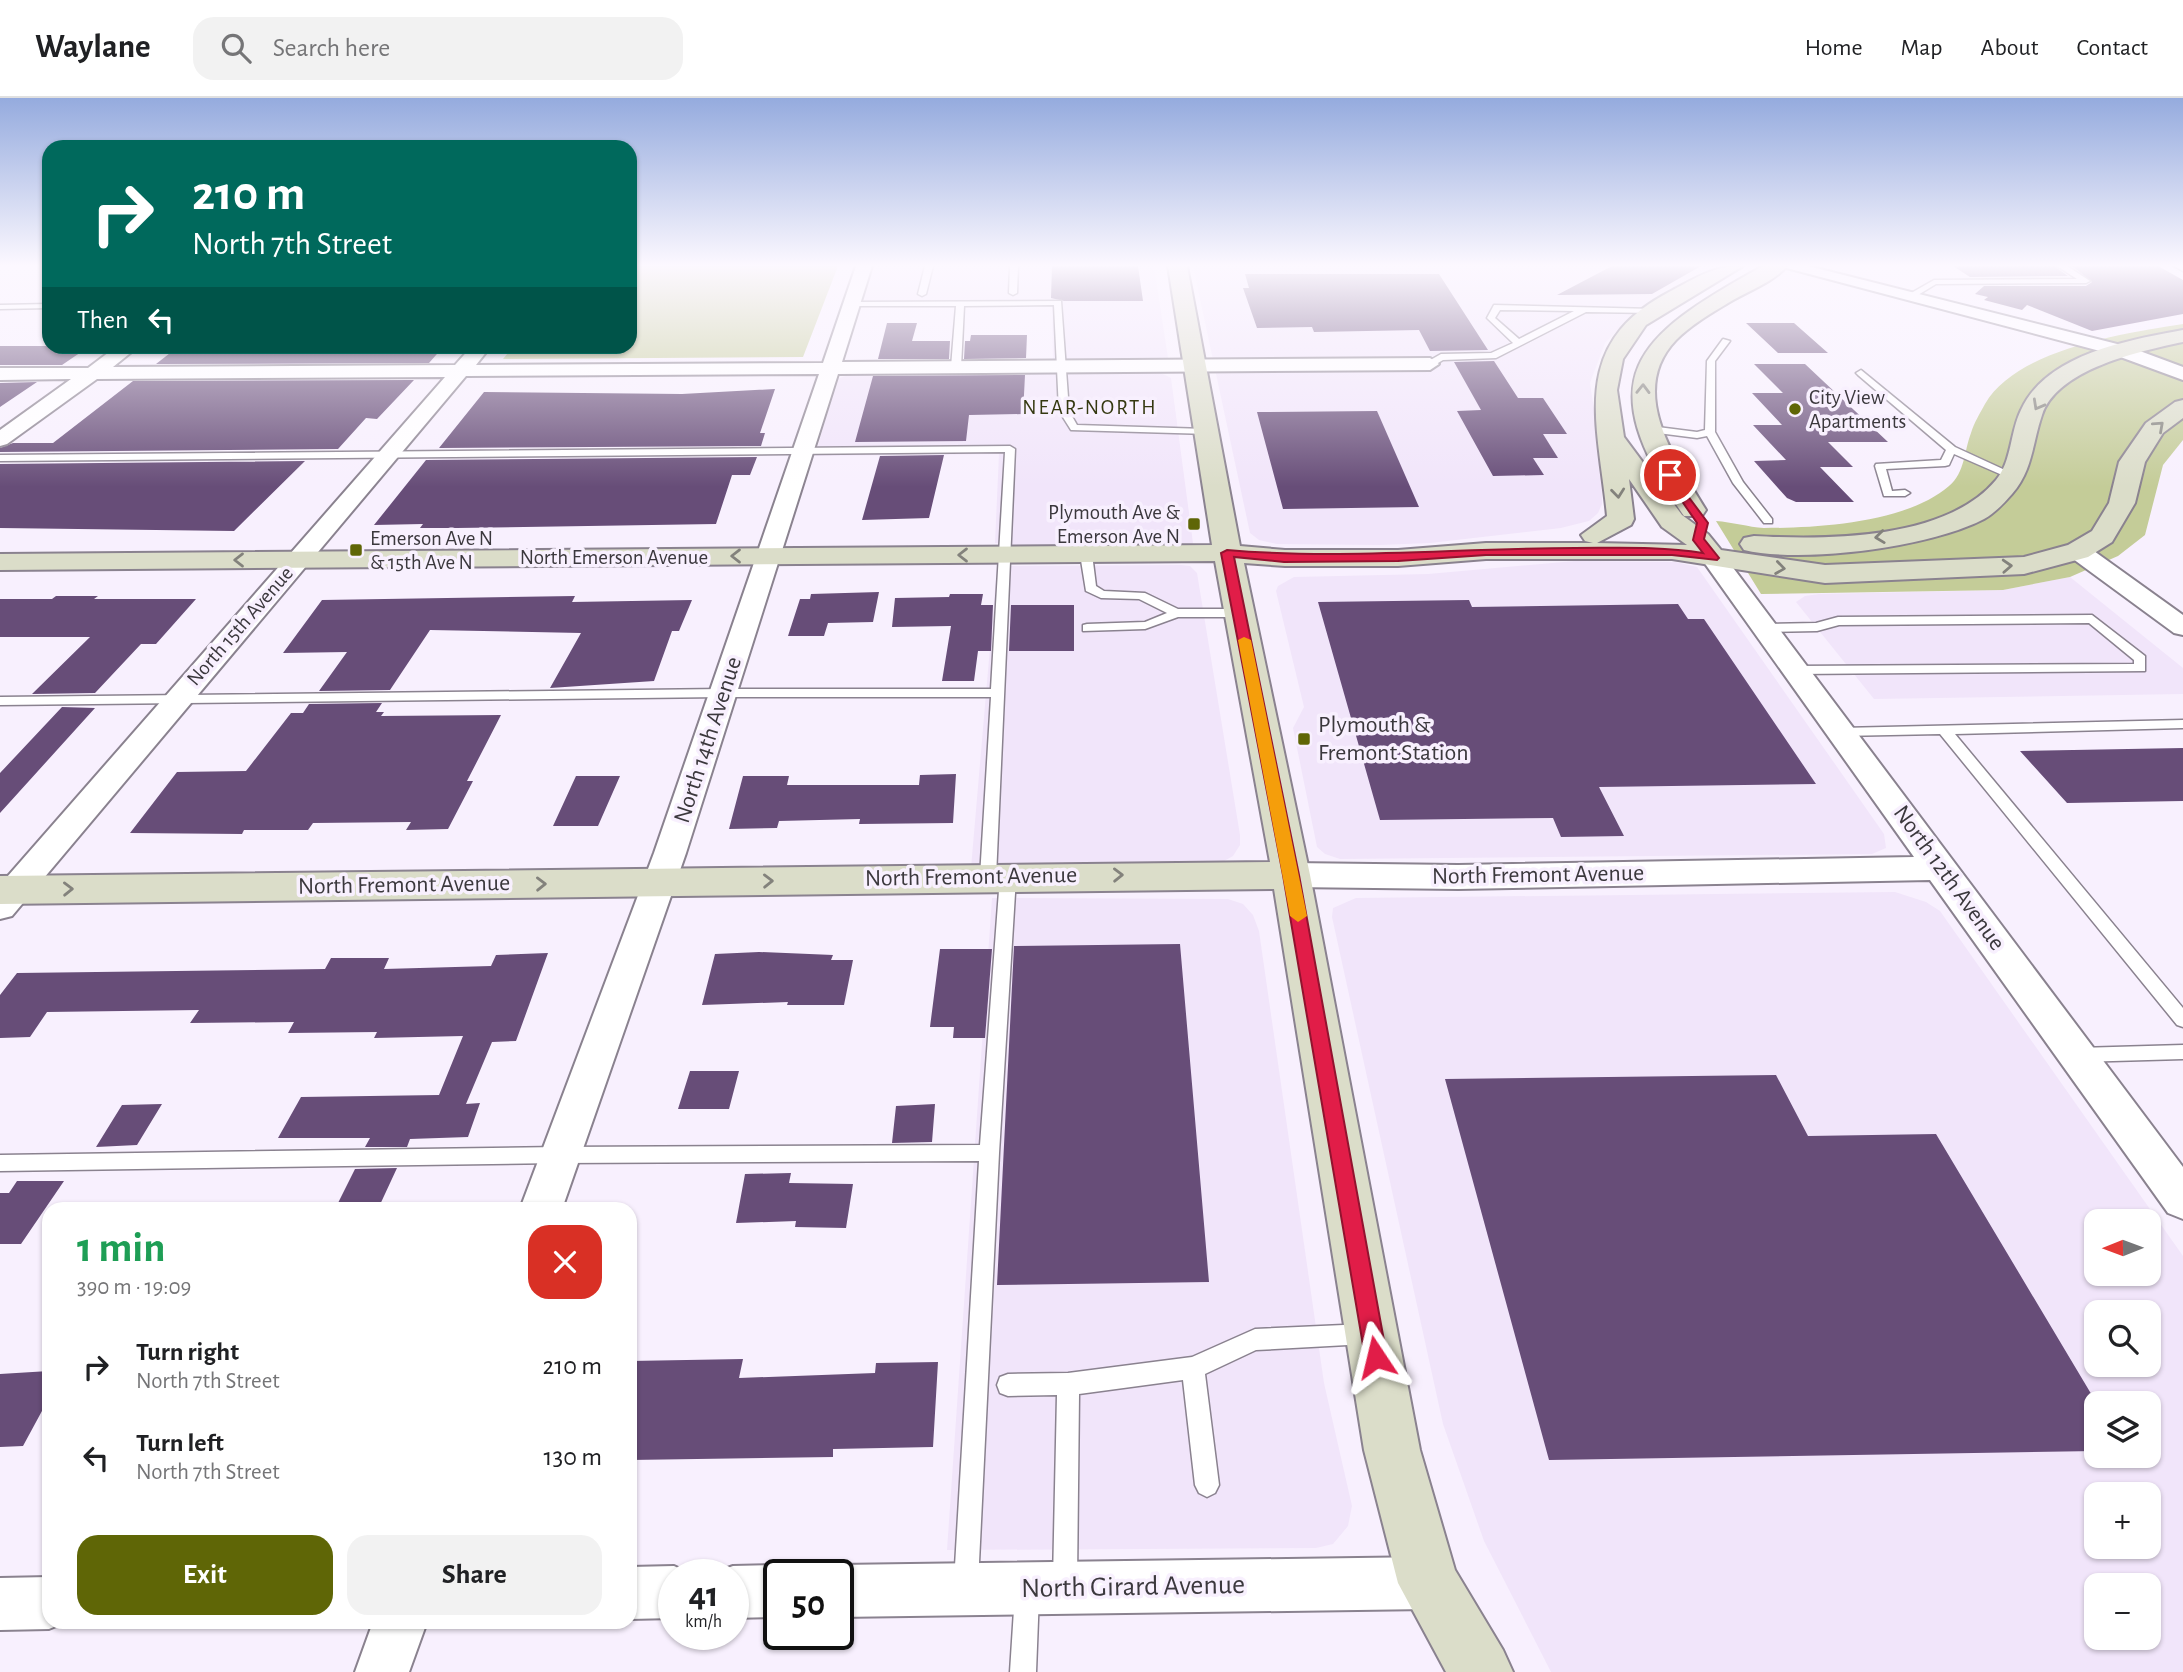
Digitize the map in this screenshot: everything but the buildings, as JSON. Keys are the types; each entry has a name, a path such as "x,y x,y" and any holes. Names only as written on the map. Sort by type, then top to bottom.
{"main road":[{"path":"1191,339 1227,553 1291,875 1392,1450 1428,1583 1480,1672"},
{"path":"1595,535 1621,519 1606,390 1612,359 1624,339"},
{"path":"1663,339 1653,352 1643,379 1644,409 1670,475 1703,523 1705,549"},
{"path":"1486,551 1672,551 1917,533 1977,512 2013,476 2038,400 2068,372 2122,351 2169,339"},
{"path":"1486,551 1552,537 1662,535 1705,549 1825,574 2024,565 2078,551 2102,536 2122,503 2132,462 2154,428 2183,407"},
{"path":"1612,437 1672,521 1705,549"},
{"name":"North Emerson Avenue","path":"0,562 1227,553 1284,558 1398,558 1486,551"},
{"name":"North Fremont Avenue","path":"5,896 998,877 1291,875"}],"street":[{"name":"North 14th Avenue","path":"543,1202 659,883 840,339"},
{"path":"2077,339 2122,351 2183,374"},
{"path":"0,440 119,354"},
{"name":"North 15th Avenue","path":"5,896 475,354"},
{"path":"0,374 1430,364"},
{"name":"North 12th Avenue","path":"1705,549 2183,1200"},
{"path":"2078,551 2183,627"},
{"name":"North Fremont Avenue","path":"1291,875 1458,877 1941,868"},
{"name":"North Girard Avenue","path":"854,1591 1428,1583"},
{"path":"637,1593 658,1592"},
{"path":"0,1604 42,1603"},
{"path":"382,1672 397,1629"}],"lane":[{"path":"956,367 958,339"},
{"path":"1060,339 1063,411 1074,428 1206,432"},
{"path":"1430,364 1441,357 1493,356 1522,339"},
{"path":"1726,341 1711,361 1710,432 1738,483 1768,522"},
{"path":"1861,373 1951,449 2013,476"},
{"path":"1650,429 1697,435 1710,432"},
{"path":"0,458 1010,449 997,693 998,877 989,1153 966,1589"},
{"path":"1905,493 1888,494 1880,466 1945,463 1951,449"},
{"path":"1086,554 1090,588 1101,594 1141,596 1176,613 1239,614"},
{"path":"1087,628 1153,625 1176,613"},
{"path":"1765,628 1816,627 1838,621 2092,619 2140,659 2140,668 1796,670"},
{"path":"0,701 723,693 997,693"},
{"path":"1841,732 2183,724"},
{"path":"1944,730 2183,1020"},
{"path":"2078,1055 2183,1052"},
{"path":"0,1163 559,1155 989,1153"},
{"path":"1008,1385 1068,1384 1194,1368 1255,1340 1372,1334"},
{"path":"1194,1368 1207,1485"},
{"path":"1023,1672 1046,1588 1068,1384"}],"shaded area":[{"path":"1053,339 1165,339 1168,358 1164,361 1053,364"},
{"path":"1209,339 1609,339 1590,383 1601,456 1602,504 1598,513 1589,521 1561,528 1430,543 1380,545 1277,544 1259,540 1250,533"},
{"path":"1161,373 1171,378 1193,543 1189,547 1069,550 995,543 999,454 815,456 837,379 848,375"},
{"path":"1575,561 1676,562 1697,567 1884,834 1886,848 1872,854 1340,859 1325,854 1317,847 1293,728 1304,707 1276,591 1278,586 1294,577 1428,574"},
{"path":"997,566 1190,566 1197,573 1240,835 1240,845 1233,856 1217,865 971,868"},
{"path":"2070,577 2183,668 2183,694 1874,699 1796,602 1805,596 1819,594 2003,590"},
{"path":"1895,892 1926,902 1940,911 2150,1209 2084,1209 2084,1286 2161,1286 2161,1225 2183,1256 2183,1672 1551,1672 1484,1541 1443,1424 1332,917 1333,908 1356,898"},
{"path":"992,898 1228,899 1243,904 1253,915 1259,931 1324,1383 1352,1506 1348,1526 1333,1544 1316,1548 947,1550"}],"green space":[{"path":"637,339 810,339 803,357 503,359 507,354 637,354"},
{"path":"2101,339 2183,339 2183,440 2163,465 2145,535 2118,556 2070,577 2003,590 1761,594 1716,521 1764,528 1810,527 1886,516 1931,498 1949,486 1958,475 1974,426 1985,404 2000,385 2046,357"}],"slow traffic":[{"path":"1244,640 1298,916"}],"place":[{"name":"City View Apartments","path":"1795,409"},
{"name":"Plymouth Ave & Emerson Ave N","path":"1194,524"},
{"name":"Emerson Ave N & 15th Ave N","path":"356,550"},
{"name":"Plymouth & Fremont Station","path":"1304,739"}],"district":[{"name":"NEAR-NORTH","path":"1090,407"}],"route":[{"path":"1376,1357 1291,875 1227,553 1284,558 1398,558 1486,551 1672,551 1713,558 1698,540 1703,523 1670,475"}]}
